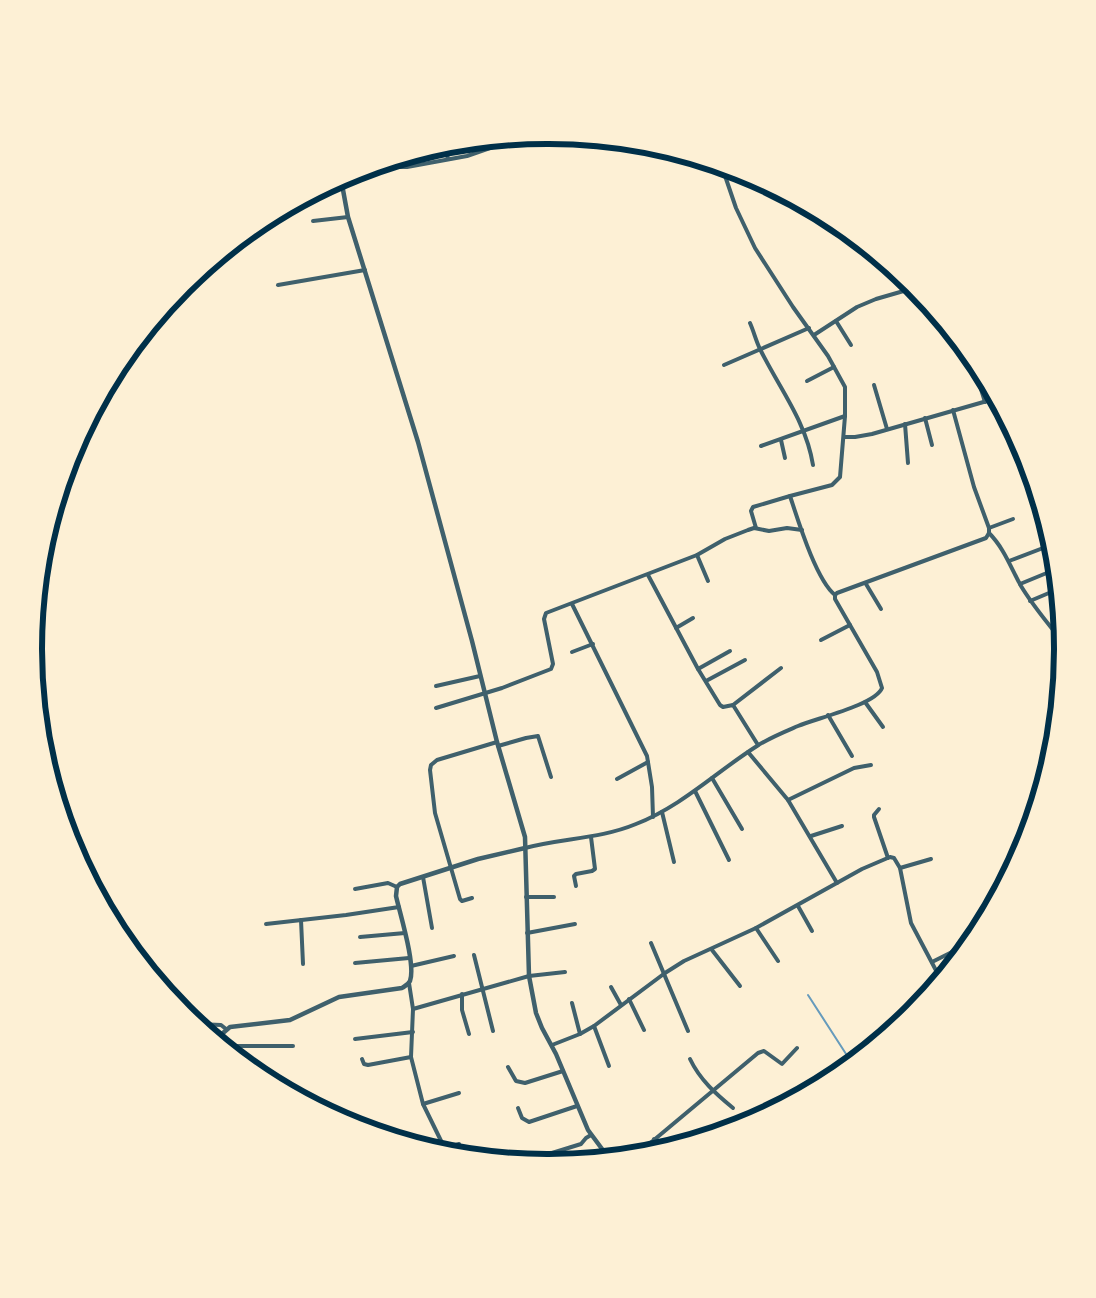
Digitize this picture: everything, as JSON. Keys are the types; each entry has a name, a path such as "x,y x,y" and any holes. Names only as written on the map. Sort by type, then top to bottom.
{"street":[{"path":"397,167 476,154 495,147"},
{"path":"447,154 448,159"},
{"path":"725,176 748,235 762,259 814,335 845,387 841,471 836,484 753,507 751,511 756,528"},
{"path":"343,188 348,217 418,442 472,641 497,744 525,837 529,976 533,1002 539,1023 552,1045 577,1106 592,1135 604,1151"},
{"path":"313,221 348,217"},
{"path":"278,285 365,270"},
{"path":"814,335 857,308 904,291"},
{"path":"836,321 851,346"},
{"path":"750,323 760,348 804,430 813,465"},
{"path":"724,365 809,328"},
{"path":"807,381 834,367"},
{"path":"874,385 886,429"},
{"path":"981,388 985,402"},
{"path":"844,437 855,437 988,401"},
{"path":"953,410 974,487 990,533 996,539 1009,561 1030,601 1053,630"},
{"path":"761,446 845,416"},
{"path":"925,418 932,445"},
{"path":"905,424 908,463"},
{"path":"780,440 785,458"},
{"path":"442,1143 423,1104 411,1058 413,1009 409,983 411,966 396,896 397,887 400,884 478,859 555,842 610,833 654,817 695,791 758,745 799,726 865,702 879,693 882,684 835,599 835,595 827,586 811,555 790,496"},
{"path":"989,528 1013,520"},
{"path":"436,708 484,694 551,669 553,664 544,616 546,614 697,555 725,538 756,528 769,531 787,528 802,530"},
{"path":"835,595 986,538 990,533"},
{"path":"1009,561 1043,548"},
{"path":"697,555 708,581"},
{"path":"1020,584 1047,573"},
{"path":"648,575 720,705 723,707 734,705 781,668"},
{"path":"866,584 881,609"},
{"path":"1030,601 1050,593"},
{"path":"572,604 593,644 648,762 654,817"},
{"path":"676,628 693,618"},
{"path":"821,640 850,624"},
{"path":"572,652 593,644"},
{"path":"698,668 730,651"},
{"path":"706,681 745,660"},
{"path":"436,686 480,676"},
{"path":"865,702 883,727"},
{"path":"734,705 758,745"},
{"path":"828,715 852,756"},
{"path":"472,898 461,900 451,869 435,814 430,764 437,760 497,744 538,736 552,777"},
{"path":"748,752 788,800 811,836 837,883"},
{"path":"617,779 648,762"},
{"path":"788,800 854,768 871,765"},
{"path":"712,778 742,829"},
{"path":"695,791 729,860"},
{"path":"879,809 874,818 888,858"},
{"path":"662,812 674,862"},
{"path":"811,836 842,826"},
{"path":"576,886 574,876 576,874 595,869 591,837"},
{"path":"552,1045 580,1034 594,1026 628,999 684,961 712,950 756,928 862,869 888,858 894,858 900,868 911,923 937,972"},
{"path":"900,868 931,859"},
{"path":"423,877 432,928"},
{"path":"355,889 388,883 392,883 397,887"},
{"path":"526,897 554,898"},
{"path":"798,906 812,931"},
{"path":"266,924 399,907"},
{"path":"301,920 303,964"},
{"path":"527,933 575,924"},
{"path":"756,928 778,961"},
{"path":"360,937 405,933"},
{"path":"651,943 688,1031"},
{"path":"712,950 740,986"},
{"path":"932,962 953,952"},
{"path":"411,966 454,956"},
{"path":"474,956 493,1031"},
{"path":"355,963 410,958"},
{"path":"413,1009 529,976 565,972"},
{"path":"222,1035 226,1029 235,1025 290,1020 339,997 402,988 409,983"},
{"path":"611,987 621,1005"},
{"path":"462,994 462,1010 469,1034"},
{"path":"628,999 644,1030"},
{"path":"572,1003 580,1034"},
{"path":"210,1025 221,1025 226,1029"},
{"path":"594,1026 609,1066"},
{"path":"355,1039 413,1032"},
{"path":"235,1046 293,1046"},
{"path":"647,1145 758,1053 764,1051 782,1064 797,1048"},
{"path":"362,1059 364,1064 368,1065 411,1058"},
{"path":"690,1059 696,1072 713,1092 733,1108"},
{"path":"508,1067 516,1081 525,1083 563,1070"},
{"path":"423,1104 459,1093"},
{"path":"518,1108 522,1118 528,1122 577,1106"},
{"path":"552,1154 581,1144 592,1135"},
{"path":"654,1138 658,1142"}],"waterway":[{"path":"808,995 847,1056"}]}
